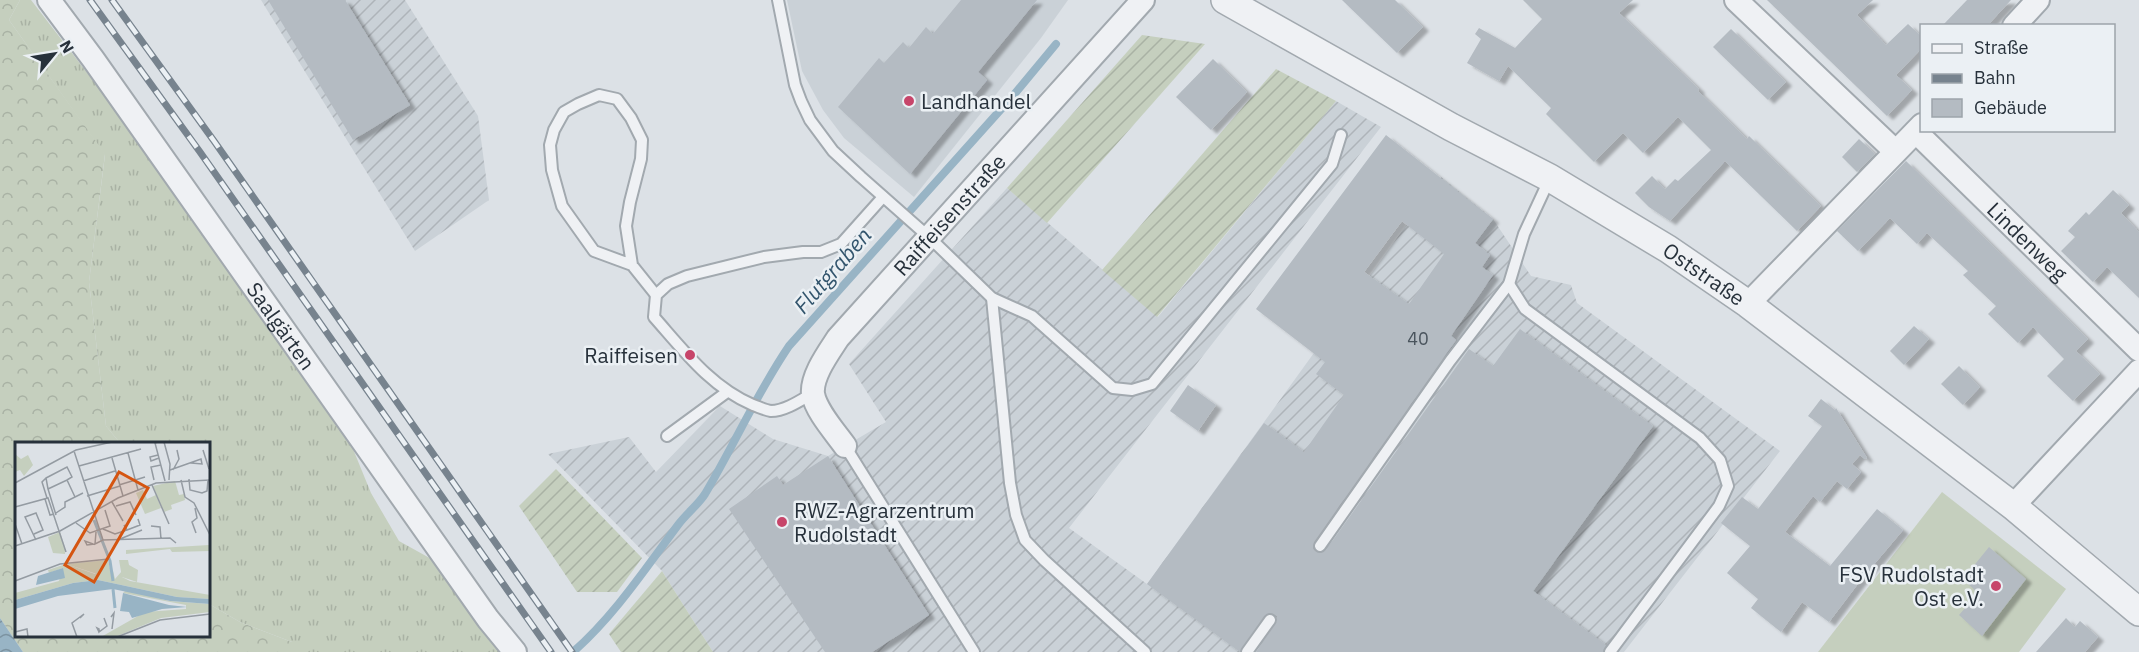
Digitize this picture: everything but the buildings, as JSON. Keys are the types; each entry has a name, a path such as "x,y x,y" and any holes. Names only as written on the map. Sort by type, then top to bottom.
{"street":[{"name":"Saalgärten","path":"49,0 488,619 515,652"},
{"name":"Raiffeisenstraße","path":"813,393 818,370 838,338 1143,0"},
{"name":"Oststraße","path":"1225,0 1450,127 1550,178 1668,249 1748,304 2013,506 2139,612"},
{"path":"1736,0 1895,151"},
{"path":"2016,24 2038,0"},
{"path":"1748,304 1919,128"},
{"name":"Lindenweg","path":"1923,132 2139,350"},
{"path":"2013,506 2139,371"},
{"path":"813,393 823,416 845,446"}],"lane":[{"path":"778,0 795,85 810,120 833,150 992,298 1032,316 1113,388 1132,390 1152,384 1332,164 1341,135"},
{"path":"632,265 594,251 562,206 552,171 550,145 554,130 564,112 600,95 617,99 631,118 642,140 641,159 626,226 632,265 656,295"},
{"path":"1320,546 1450,360 1509,284 1524,234 1550,178"},
{"path":"813,393 796,403 772,411 727,392 708,377 654,317 656,295 668,284 687,276 764,257 821,252 841,244 883,197"},
{"path":"1509,284 1525,309 1700,438 1720,460 1728,486 1719,506 1610,652"},
{"path":"992,298 1010,483 1016,514 1025,540 1145,652"},
{"path":"667,436 727,392"},
{"path":"845,446 974,652"},
{"path":"1247,652 1270,620"}],"shaded area":[{"path":"261,0 405,0 478,116 489,200 415,251"},
{"path":"787,0 1068,0 1041,38 914,197 844,138 823,110 802,71"},
{"path":"1336,101 1381,127 1069,528 1147,584 1441,177 1493,219 1531,276 1571,285 1577,303 1780,451 1624,652 713,652 662,571 548,454 629,437 656,472 720,406 773,439 828,456 886,422 849,364 1007,188 1158,317"}],"green space":[{"path":"0,0 20,0 9,20 105,154 89,282 106,426 119,442 15,442 15,637 210,637 210,605 240,622 292,642 292,652 23,652 0,618"},
{"path":"20,0 31,0 129,127 353,449 371,493 399,541 435,561 500,652 292,652 292,642 240,622 210,605 210,442 119,442 106,426 89,282 105,155 9,20"},
{"path":"1142,35 1205,44 1047,223 1007,188"},
{"path":"1276,69 1336,101 1157,317 1102,270"},
{"path":"556,469 642,558 617,592 577,592 519,506"},
{"path":"1942,492 2066,589 2019,652 1818,652"},
{"path":"662,571 713,652 621,652 609,634"}],"water":[{"path":"0,618 23,652 0,652"}],"waterway":[{"name":"Flutgraben","path":"573,652 616,608 681,521 702,498 766,382 789,346 1012,97 1056,44"}],"railway":[{"path":"90,0 200,152 551,652"},
{"path":"112,0 214,141 572,652"}],"place":[{"name":"Landhandel","path":"909,101"},
{"name":"Raiffeisen","path":"690,355"},
{"name":"RWZ-Agrarzentrum Rudolstadt","path":"782,522"},
{"name":"FSV Rudolstadt Ost e.V.","path":"1996,586"}]}
